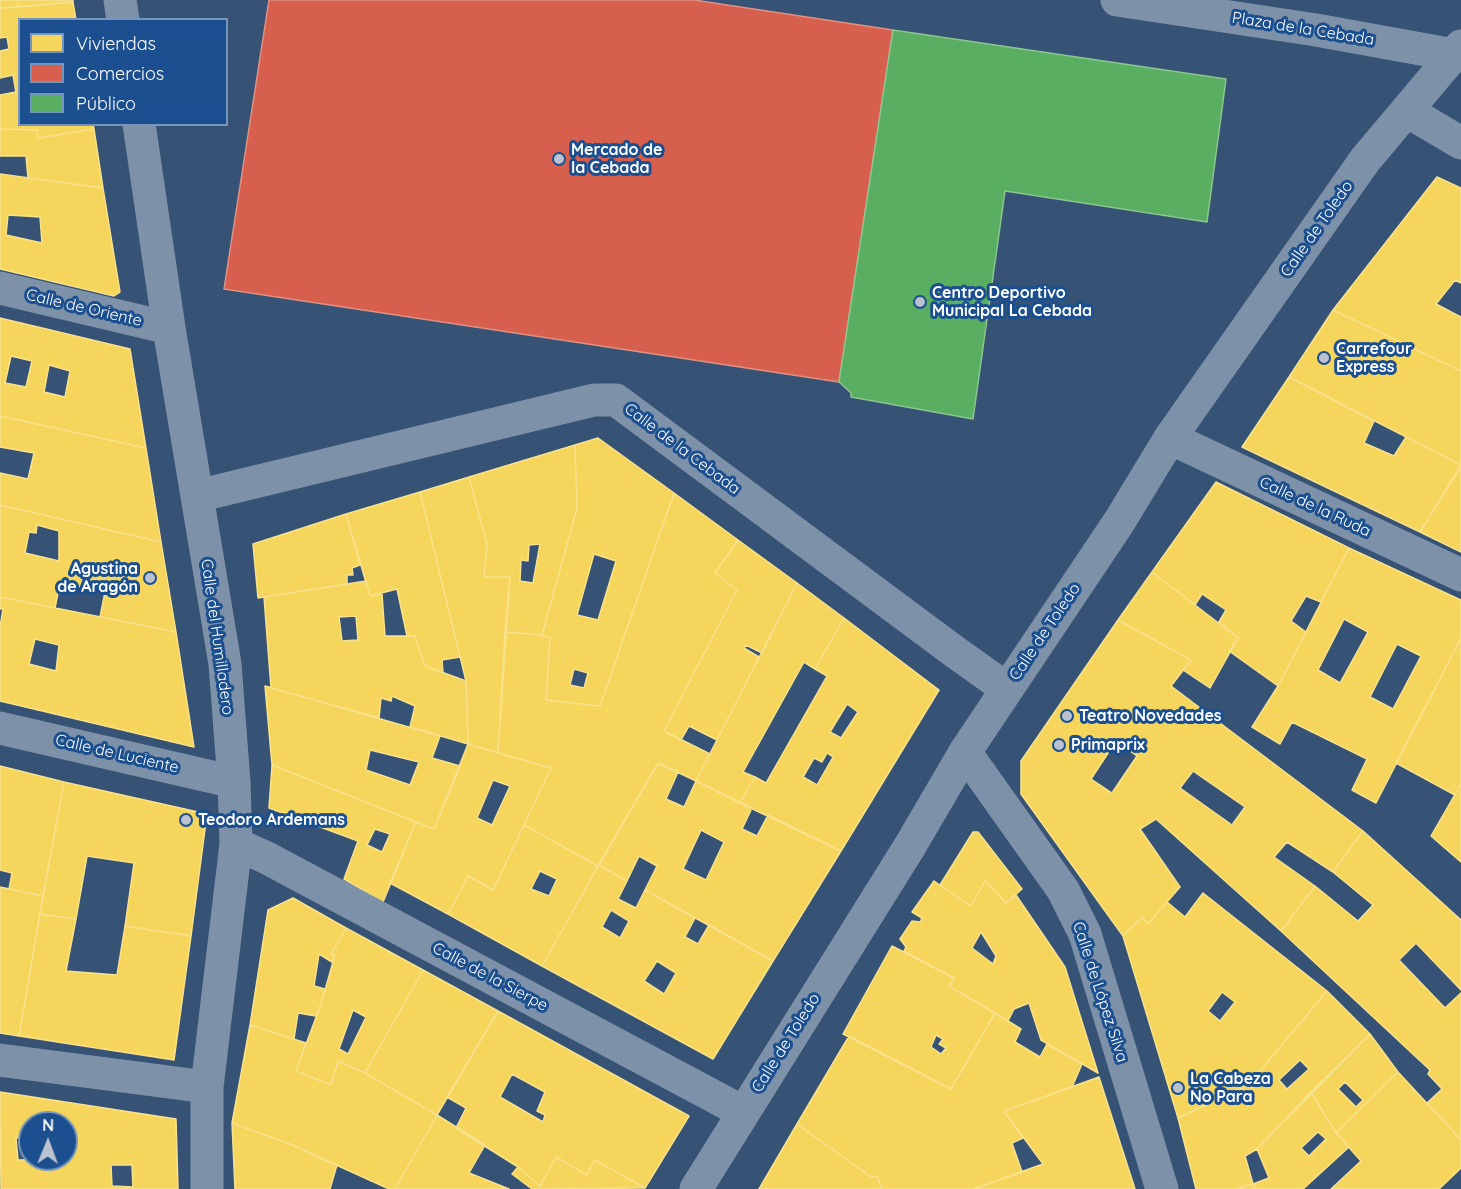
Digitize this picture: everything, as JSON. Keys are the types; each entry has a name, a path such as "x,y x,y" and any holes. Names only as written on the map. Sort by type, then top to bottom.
{"street":[{"path":"120,0 123,18"},
{"name":"Plaza de la Cebada","path":"1117,0 1457,50"},
{"name":"Plaza de la Cebada","path":"1414,102 1457,50"},
{"path":"1414,102 1461,143"},
{"name":"Calle de Toledo","path":"696,1189 910,846 965,752 1119,522 1170,438 1365,160 1414,102"},
{"name":"Calle del Humilladero","path":"139,126 169,328 225,664 234,782 236,844 207,1087 207,1189"},
{"name":"Calle de Oriente","path":"0,288 169,328"},
{"name":"Calle de la Cebada","path":"197,496 594,400 616,400 1007,689"},
{"name":"Calle de la Ruda","path":"1170,438 1461,575"},
{"name":"Calle de Luciente","path":"0,728 234,782"},
{"name":"Calle de López Silva","path":"965,752 1063,890 1085,934 1162,1189"},
{"name":"Calle de la Sierpe","path":"236,844 267,858 743,1112"},
{"path":"0,1060 207,1087"}],"building: Viviendas":[{"path":"0,0 17,0 18,7 0,8"},
{"path":"17,0 73,0 73,2 18,7"},
{"path":"73,2 76,18 18,18 18,126 93,126 94,129 38,138 37,130 0,129 0,95 16,92 13,75 0,78 0,51 9,49 7,37 0,38 0,8"},
{"path":"0,129 37,130 38,138 94,129 103,188 28,178 26,156 0,156"},
{"path":"0,174 103,188 120,292 114,296 0,269","holes":["8,215 40,217 42,243 6,235"]},
{"path":"1437,177 1461,188 1461,283 1455,280 1436,304 1461,317 1461,371 1333,310"},
{"path":"1333,310 1461,371 1461,465 1289,377"},
{"path":"0,318 130,349 146,448 0,416","holes":["11,356 32,361 26,387 5,383","49,365 70,371 65,397 44,392"]},
{"path":"1289,377 1374,421 1364,443 1394,456 1406,437 1461,465 1420,532 1242,447"},
{"path":"0,416 146,448 161,542 0,505 0,473 28,479 34,453 0,447"},
{"path":"598,438 674,493 600,706 546,700 550,638 542,635 577,508 575,445","holes":["594,554 616,561 598,620 577,615","574,669 588,673 584,688 570,685"]},
{"path":"575,445 577,508 542,635 505,632 510,577 484,577 487,544 469,477","holes":["540,544 533,583 520,581 521,560 528,561 529,545"]},
{"path":"1461,466 1461,552 1420,532"},
{"path":"469,477 487,544 484,577 510,577 498,753 468,744 466,681 420,492"},
{"path":"1216,482 1349,548 1321,602 1306,596 1291,621 1306,632 1278,686 1229,651 1238,638 1219,622 1226,610 1202,594 1195,605 1152,572"},
{"path":"420,492 460,657 442,660 443,673 425,666 415,636 407,636 397,589 370,596 346,514"},
{"path":"674,493 738,540 715,573 737,590 664,731 710,754 696,781 658,763 598,866 524,825 551,768 498,753 505,632 542,635 550,638 546,700 600,706"},
{"path":"0,505 161,542 176,632 100,617 105,592 60,583 55,608 0,597","holes":["37,525 59,531 59,561 25,553 29,532 36,533"]},
{"path":"346,514 360,565 352,568 353,575 347,575 347,584 258,598 253,544"},
{"path":"738,540 797,583 762,653 746,645 744,648 759,657 717,740 689,726 681,740 664,731 737,590 715,573"},
{"path":"1349,548 1461,600 1461,638 1376,803 1352,790 1367,759 1292,722 1280,744 1252,727 1278,686","holes":["1344,619 1368,632 1340,683 1318,670","1397,644 1421,656 1393,709 1370,697"]},
{"path":"1152,572 1238,638 1210,688 1183,670 1191,660 1118,620"},
{"path":"366,581 370,596 382,594 385,636 415,636 425,666 466,681 468,744 410,727 415,706 392,696 391,701 381,698 379,718 271,688 264,597","holes":["356,616 358,640 342,641 339,617"]},
{"path":"797,583 844,618 815,669 804,662 743,772 755,777 740,803 696,781"},
{"path":"0,597 176,632 194,747 0,701 0,627 3,609 0,609","holes":["35,639 59,645 56,671 29,664"]},
{"path":"844,618 939,690 841,851 740,803 755,777 766,783 827,676 815,669","holes":["847,704 858,712 841,738 830,732","827,753 833,757 817,785 803,777 814,758 822,762"]},
{"path":"1118,620 1191,660 1171,686 1363,831 1333,872 1287,842 1274,857 1315,886 1281,931 1156,819 1140,829 1180,887 1148,924 1142,917 1123,936 1021,794 1021,761","holes":["1116,741 1137,756 1112,793 1091,779","1193,771 1245,807 1232,825 1180,788"]},
{"path":"1461,638 1461,784 1455,795 1396,763"},
{"path":"265,686 440,736 432,758 460,766 434,829 272,765","holes":["370,750 419,762 410,785 366,770"]},
{"path":"468,744 551,768 493,890 468,876 448,914 390,883 416,822 434,829","holes":["493,780 510,786 492,825 477,818"]},
{"path":"658,763 678,772 666,799 684,807 696,781 752,808 742,829 757,836 768,815 841,851 773,961 645,890 657,866 639,856 627,881 599,865","holes":["701,830 724,842 706,880 683,869"]},
{"path":"272,765 416,822 383,902 344,879 358,841 269,808","holes":["375,829 390,834 382,852 367,845"]},
{"path":"0,766 64,782 43,896 9,889 12,873 0,870"},
{"path":"64,782 207,814 191,936 125,926 134,863 87,856 76,919 40,914"},
{"path":"1461,784 1461,862 1431,836"},
{"path":"524,825 598,866 542,966 448,914 468,876 493,890","holes":["540,871 557,879 549,896 531,889"]},
{"path":"1363,831 1461,920 1461,990 1416,943 1399,960 1445,1008 1461,993 1461,1140 1427,1103 1442,1089 1428,1074 1430,1070 1281,931 1315,886 1358,921 1373,905 1333,872"},
{"path":"973,832 978,832 1022,889 1006,903 985,881 971,906 940,885"},
{"path":"599,865 627,881 618,899 636,908 645,890 695,918 685,937 698,944 709,925 773,961 713,1059 542,966","holes":["611,910 629,921 620,938 602,927","657,961 676,973 664,994 644,981"]},
{"path":"934,881 971,906 985,881 1006,903 1016,895 1065,967 1098,1073 1041,1040 1029,1003 1014,1009 1008,1021 949,986 954,978 904,951 906,947 900,939 912,921 920,922 922,918 912,912","holes":["981,932 996,956 993,964 972,948"]},
{"path":"0,887 43,896 19,1036 0,1033"},
{"path":"1203,893 1327,991 1248,1085 1178,1118 1123,936 1142,917 1148,924 1167,902 1185,917","holes":["1222,992 1235,1002 1220,1021 1208,1011"]},
{"path":"293,898 346,928 331,955 335,955 332,962 319,954 314,986 325,989 321,1004 316,1016 298,1013 294,1039 250,1025 268,910"},
{"path":"40,914 76,919 66,971 117,975 125,926 191,936 174,1060 19,1036"},
{"path":"346,928 423,970 365,1073 338,1061 331,1085 296,1071 321,1004 335,955 331,955","holes":["353,1010 366,1017 348,1054 339,1049"]},
{"path":"892,946 954,978 949,986 995,1013 951,1089 843,1034","holes":["936,1035 943,1039 939,1044 946,1048 941,1054 931,1047"]},
{"path":"423,970 498,1011 437,1115 365,1073"},
{"path":"1327,991 1370,1034 1257,1149 1245,1156 1253,1184 1235,1189 1196,1189 1178,1118 1248,1085","holes":["1300,1060 1309,1069 1287,1089 1279,1080"]},
{"path":"498,1011 689,1116 645,1188 595,1160 587,1175 556,1157 540,1186 518,1167 456,1128 466,1108 447,1097","holes":["512,1074 545,1092 537,1111 545,1115 543,1122 500,1097"]},
{"path":"995,1013 1021,1029 1015,1042 1040,1057 1047,1044 1082,1064 1072,1087 1004,1111 1023,1138 1012,1143 1022,1172 973,1189 882,1189 877,1176 871,1177 797,1124 849,1036 951,1089"},
{"path":"250,1025 306,1043 296,1071 331,1085 338,1061 365,1073 437,1115 395,1189 389,1189 290,1144 232,1123"},
{"path":"1370,1034 1398,1072 1336,1133 1311,1092","holes":["1345,1082 1363,1100 1356,1107 1338,1089"]},
{"path":"1398,1072 1461,1140 1461,1168 1439,1189 1331,1189 1361,1161 1336,1133"},
{"path":"1099,1077 1135,1189 973,1189 1043,1164 1004,1111"},
{"path":"0,1092 176,1119 178,1189 1,1189","holes":["111,1165 132,1165 133,1187 112,1186"]},
{"path":"1311,1092 1336,1133 1349,1147 1303,1189 1256,1189 1253,1184 1269,1178 1257,1149","holes":["1318,1132 1326,1139 1309,1156 1301,1148"]},
{"path":"437,1115 485,1145 469,1173 509,1189 395,1189"},
{"path":"232,1123 290,1144 337,1165 330,1189 235,1189"},
{"path":"797,1124 871,1177 877,1176 882,1189 759,1189"},
{"path":"556,1157 587,1175 595,1160 645,1188 532,1189 512,1174 518,1167 540,1186"},
{"path":"1253,1184 1256,1189 1235,1189"}],"building: Comercios":[{"name":"Mercado de la Cebada","path":"269,0 694,0 893,30 839,382 224,289"}],"building: Público":[{"name":"Centro Deportivo Municipal La Cebada","path":"893,30 1226,79 1207,222 1005,191 973,419 851,397 851,393 839,382"}],"place":[{"name":"Mercado de la Cebada","path":"559,159"},
{"name":"Centro Deportivo Municipal La Cebada","path":"920,302"},
{"name":"Carrefour Express","path":"1324,358"},
{"name":"Agustina de Aragón","path":"150,578"},
{"name":"Teatro Novedades","path":"1067,716"},
{"name":"Primaprix","path":"1059,745"},
{"name":"Teodoro Ardemans","path":"186,820"},
{"name":"La Cabeza No Para","path":"1178,1088"}]}
